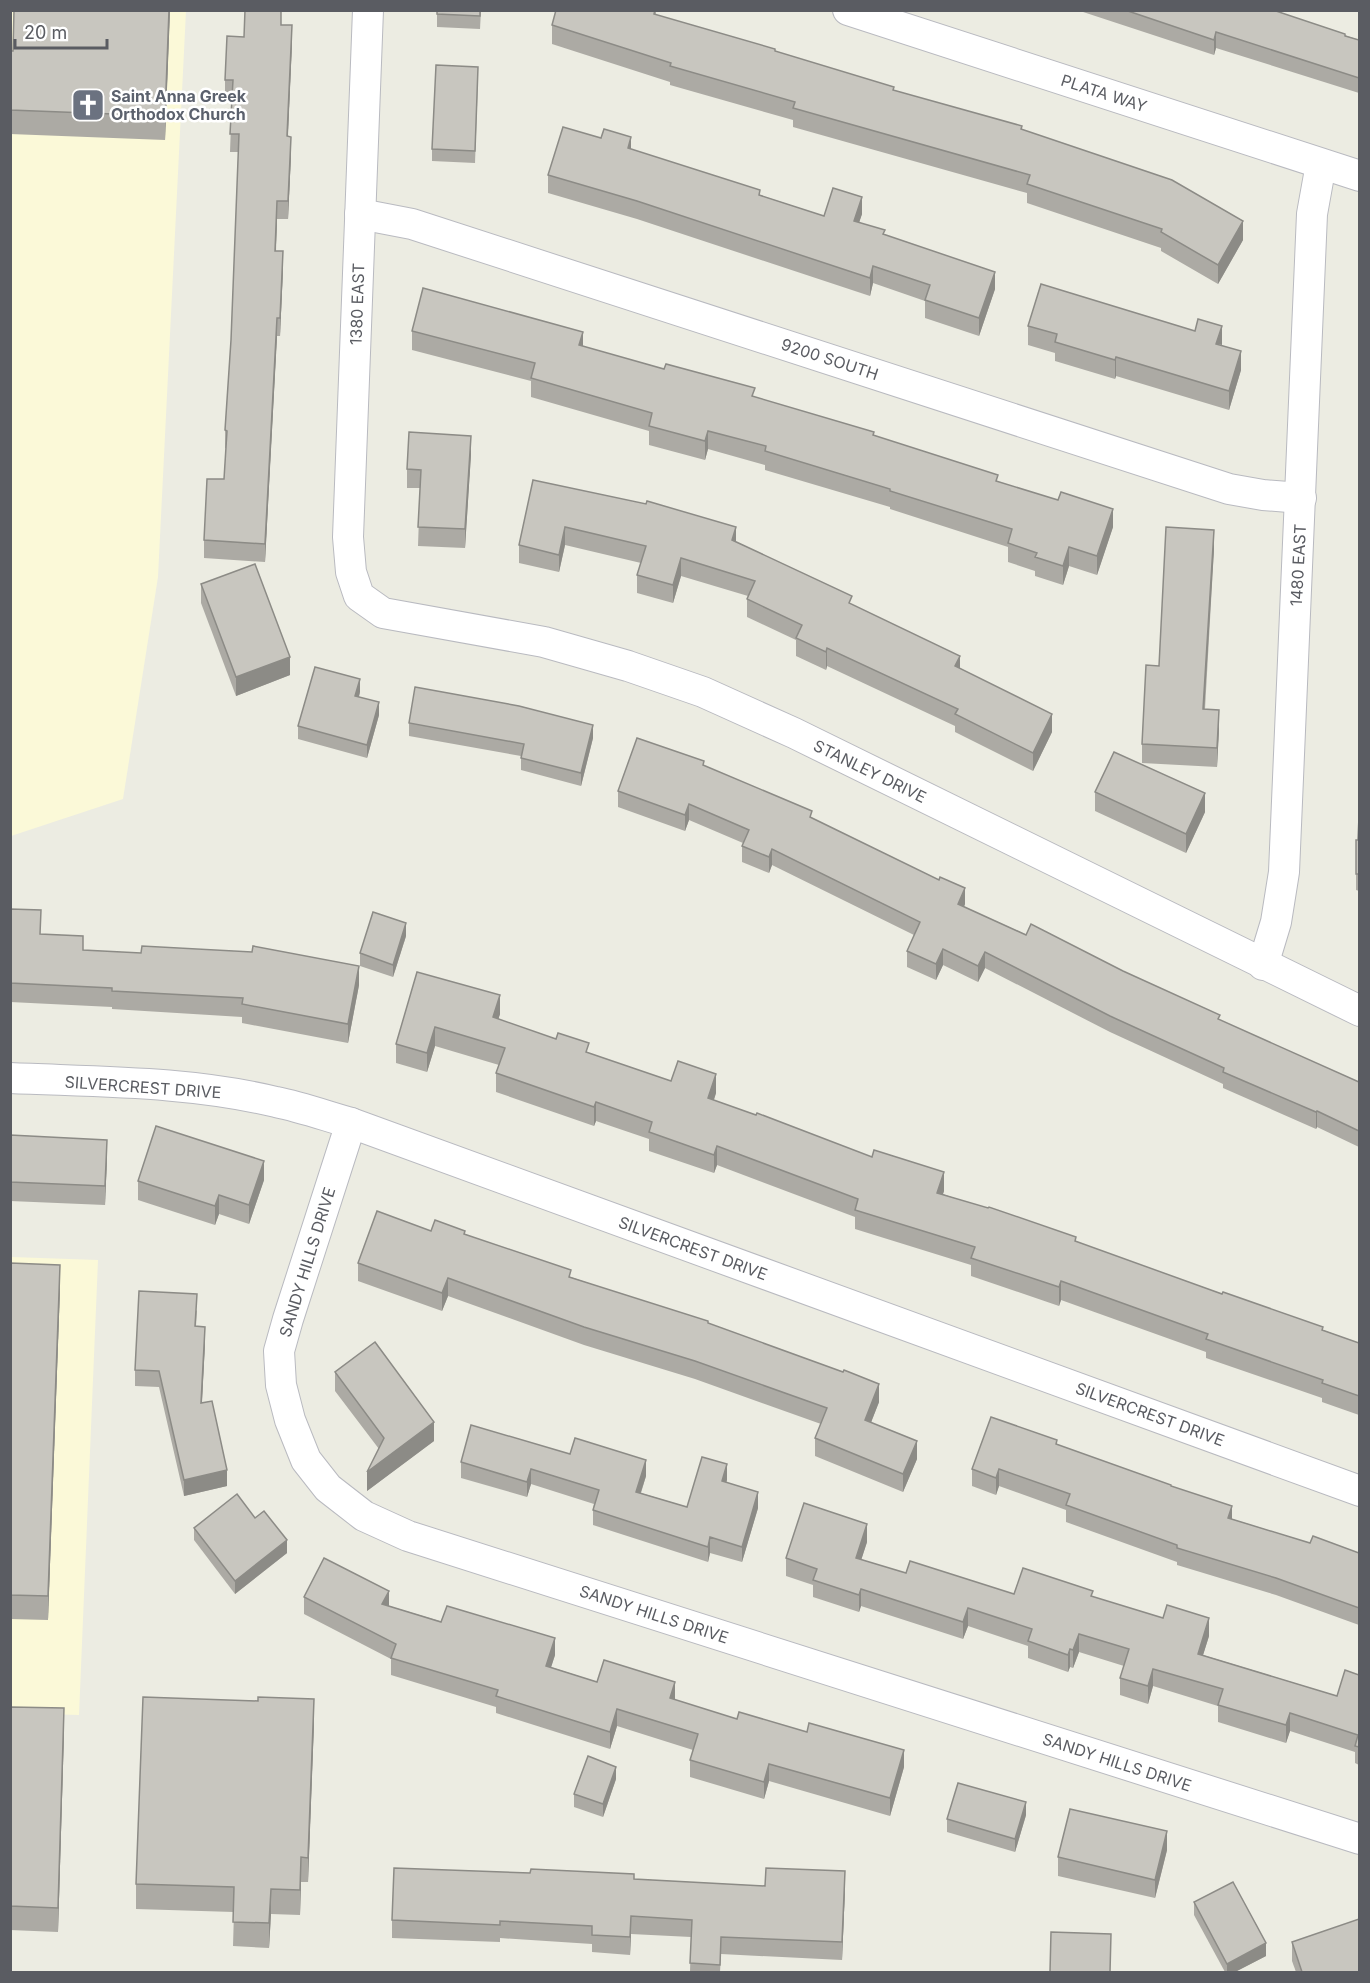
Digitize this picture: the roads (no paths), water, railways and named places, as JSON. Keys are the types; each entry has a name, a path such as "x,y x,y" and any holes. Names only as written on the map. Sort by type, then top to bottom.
{"street":[{"name":"1380 EAST","path":"359,596 351,572 348,537 368,10"},
{"name":"PLATA WAY","path":"848,10 1359,176"},
{"name":"1480 EAST","path":"1263,965 1276,922 1284,872 1312,214 1321,164"},
{"name":"9200 SOUTH","path":"360,214 412,224 1229,489 1301,498"},
{"name":"STANLEY DRIVE","path":"359,596 383,613 544,642 628,666 703,692 794,733 1359,1011"},
{"name":"SILVERCREST DRIVE","path":"10,1078 149,1084 209,1090 276,1101 351,1123 1359,1491"},
{"name":"SANDY HILLS DRIVE","path":"351,1123 279,1351 281,1385 290,1420 306,1460 328,1488 363,1516 408,1536 1359,1839"}],"place":[{"name":"Saint Anna Greek Orthodox Church","path":"88,105"}]}
